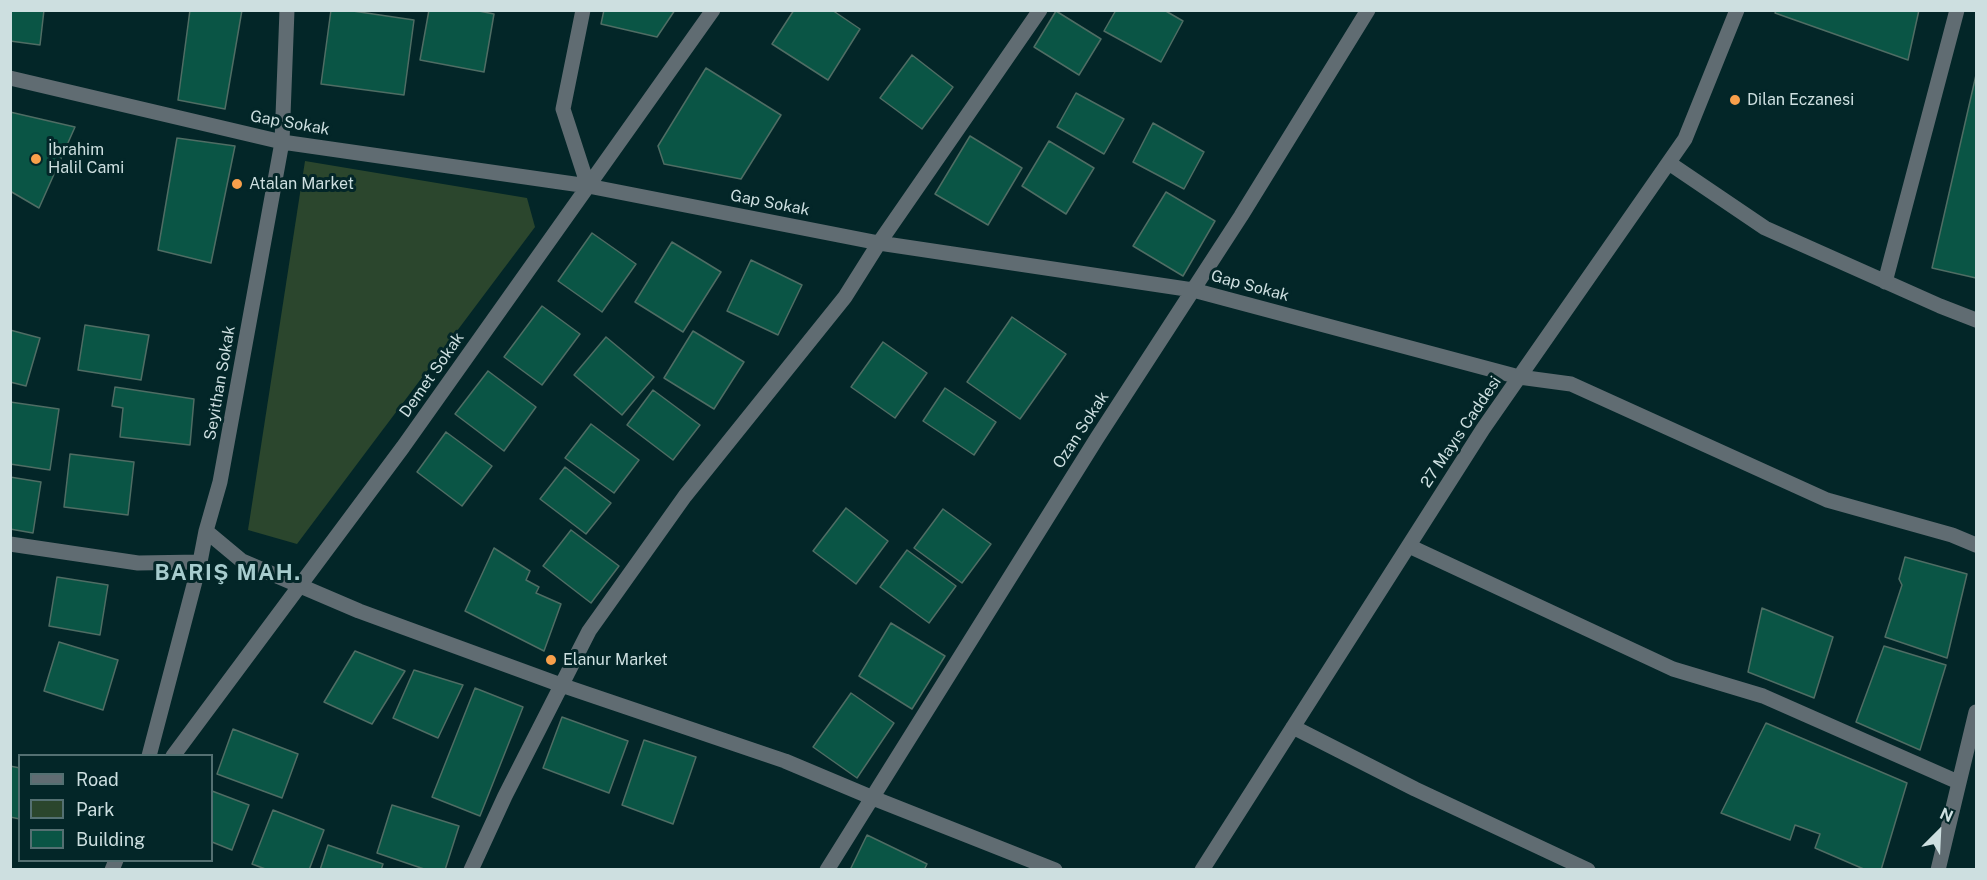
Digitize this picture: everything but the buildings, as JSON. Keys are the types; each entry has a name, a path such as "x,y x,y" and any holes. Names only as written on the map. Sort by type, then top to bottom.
{"street":[{"name":"Seyithan Sokak","path":"149,754 220,482 282,142 288,10"},
{"path":"583,10 564,109 588,186"},
{"name":"Demet Sokak","path":"174,754 403,447 713,10"},
{"path":"471,870 589,631 685,496 845,297 879,243 1040,10"},
{"name":"Ozan Sokak","path":"827,870 1368,10"},
{"name":"27 Mayıs Caddesi","path":"1202,870 1483,429 1685,140 1737,10"},
{"path":"1885,282 1957,10"},
{"name":"Gap Sokak","path":"10,78 282,142 588,186 879,243 1193,290 1519,377 1571,384 1827,500 1952,535 1977,545"},
{"path":"1669,163 1765,228 1977,320"},
{"path":"206,531 242,561 298,586 561,685 785,761 1055,870"},
{"path":"10,544 138,563 200,562"},
{"path":"1409,546 1673,669 1763,696 1958,782"},
{"path":"1938,870 1977,712"},
{"path":"1293,726 1415,789 1588,870"}],"green space":[{"path":"305,161 527,198 535,227 297,544 248,530"}],"place":[{"name":"Dilan Eczanesi","path":"1735,100"},
{"name":"İbrahim Halil Cami","path":"36,159"},
{"name":"Atalan Market","path":"237,184"},
{"name":"Elanur Market","path":"551,660"}],"district":[{"name":"BARIŞ MAH.","path":"228,573"}]}
